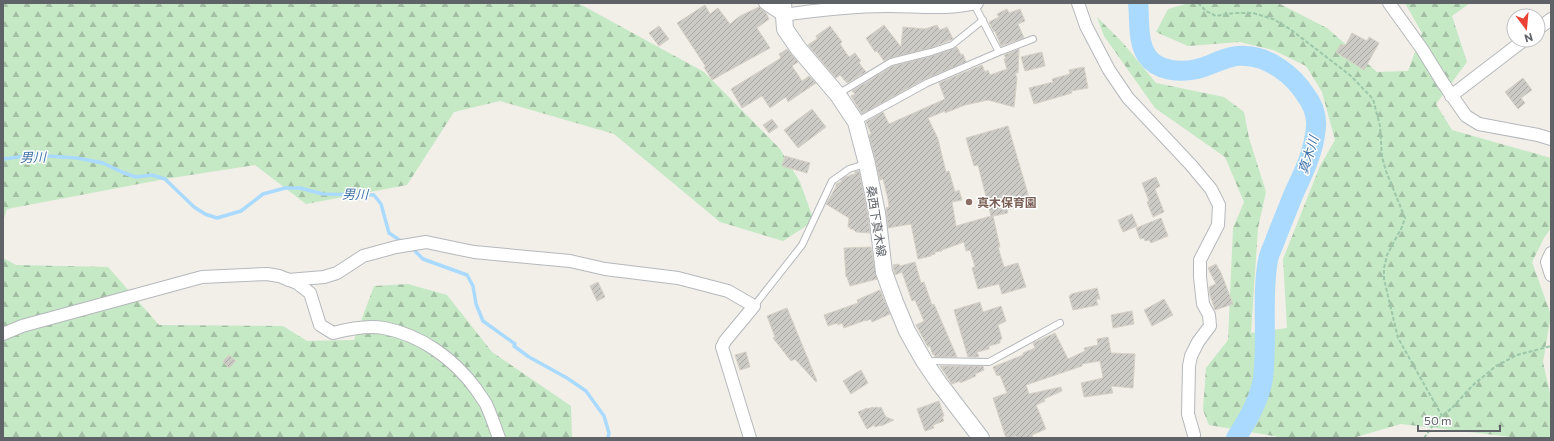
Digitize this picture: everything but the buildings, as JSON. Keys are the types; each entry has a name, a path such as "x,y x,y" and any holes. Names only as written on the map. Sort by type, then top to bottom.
{"main road":[{"name":"桑西下真木線","path":"783,9 786,29 798,48 838,95 856,122 867,164 877,213 884,272 908,331 924,361 939,383 981,438"}],"street":[{"path":"765,3 783,9 889,6 936,8 962,6 975,3"},
{"path":"1078,3 1086,26 1109,70 1128,98 1191,165 1211,189 1219,205 1218,225 1200,260 1203,304 1209,315 1210,326 1198,342 1191,356 1189,366 1188,414 1196,437"},
{"path":"1389,3 1422,49 1466,116 1479,124 1538,135 1551,139"},
{"path":"1452,96 1514,48"},
{"path":"288,280 324,277 337,273 363,256 396,247 426,242 474,252 556,260 605,269 678,278 728,291 754,306 725,341 722,347 750,438"},
{"path":"1551,253 1548,262 1551,275"},
{"path":"3,334 22,326 202,276 266,274 279,276 297,283 310,293 320,325 333,332 355,328 382,328 399,332 423,342 446,357 468,378 486,403 499,438"}],"lane":[{"path":"975,3 999,52"},
{"path":"838,95 891,62 952,45 983,20"},
{"path":"856,122 927,83 1033,39"},
{"path":"754,306 802,245 832,181 848,170 867,164"},
{"path":"924,361 989,362 1060,323"}],"path":[{"path":"1198,3 1206,11 1216,16 1253,12 1274,19 1290,29 1351,76 1373,100 1380,126 1382,157 1404,218 1402,227 1387,255 1384,268 1384,279 1398,338 1442,416"},
{"path":"1424,438 1437,420 1452,408 1472,386 1496,366 1517,355 1551,346"}],"green space":[{"path":"3,3 578,3 704,72 780,149 800,182 814,221 783,241 720,222 614,134 500,101 454,112 407,185 306,204 255,165 165,179 7,209 3,221"},
{"path":"1189,3 1278,3 1327,28 1377,72 1408,71 1422,33 1405,3 1470,3 1452,16 1467,62 1436,104 1452,130 1551,158 1551,228 1544,238 1532,262 1551,315 1543,362 1551,398 1551,438 1520,438 1401,424 1356,437 1285,438 1209,425 1203,410 1206,368 1228,340 1233,228 1244,202 1225,157 1155,108 1104,36 1097,17 1123,43 1156,83 1224,97 1244,112 1249,138 1266,192 1258,228 1251,333 1287,328 1283,259 1320,166 1335,140 1322,92 1306,66 1273,50 1240,42 1188,46 1156,32 1168,9"},
{"path":"3,258 16,265 108,267 159,325 283,326 307,341 354,340 374,286 408,284 447,295 492,352 571,406 572,438 3,438"}],"waterway":[{"name":"真木川","path":"1138,3 1140,37 1142,44 1147,56 1157,65 1169,70 1183,71 1197,69 1233,57 1255,57 1272,63 1294,80 1308,98 1315,114 1316,127 1311,153 1268,260 1265,289 1265,349 1263,378 1253,409 1236,438"},
{"name":"男川","path":"3,159 34,155 77,158 103,163 136,177 152,175 165,179 194,207 205,214 217,218 241,211 263,194 285,188 300,188 323,194 374,195 381,204 389,233 404,243"},
{"name":"男川","path":"411,247 423,259 467,275 473,286 476,304 483,321 515,344 514,346 529,357 567,378 586,391 604,416 609,433 608,438"}],"place":[{"name":"真木保育園","path":"969,202"}]}
